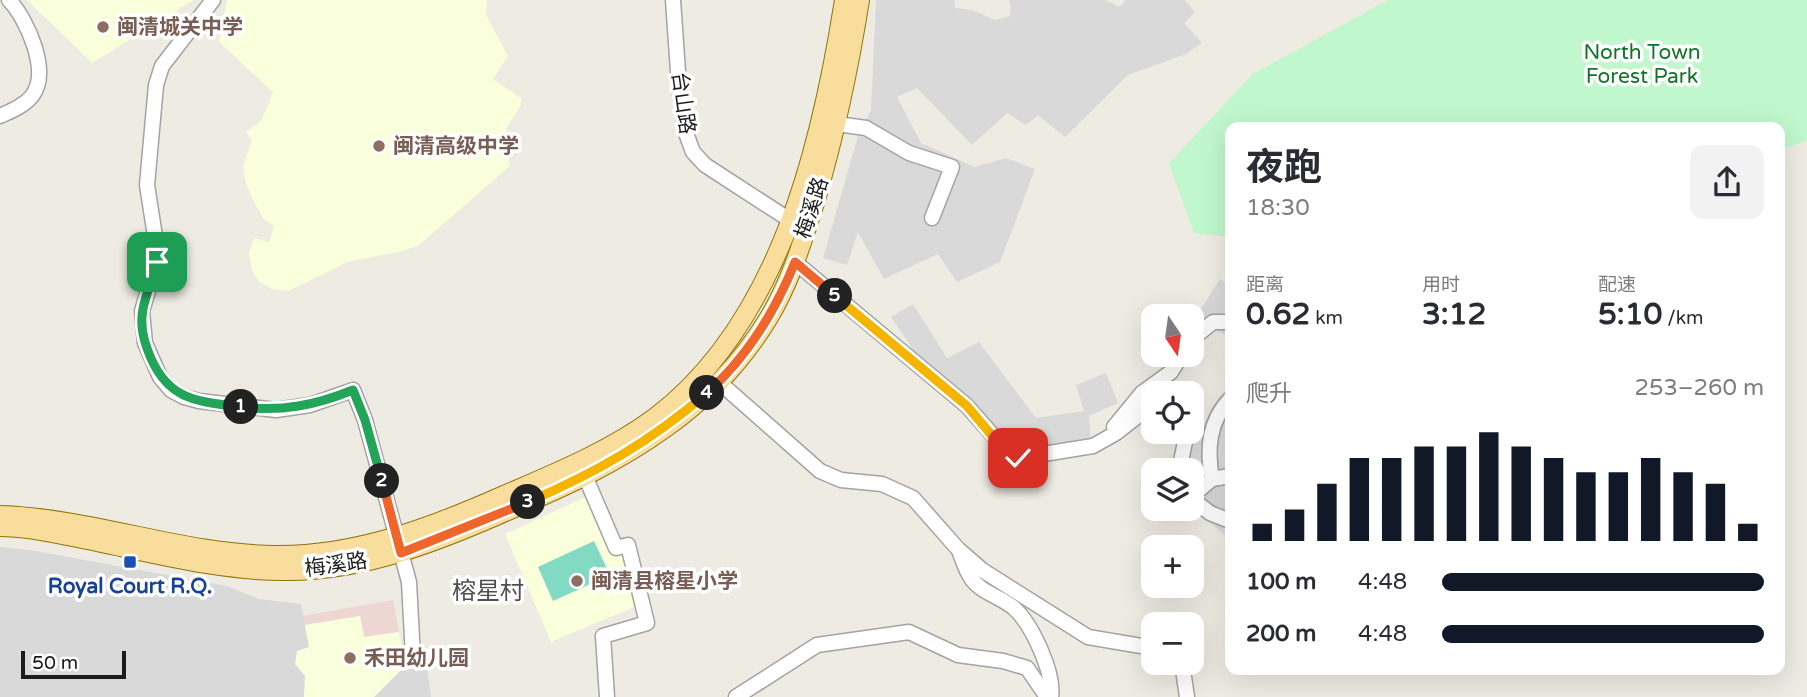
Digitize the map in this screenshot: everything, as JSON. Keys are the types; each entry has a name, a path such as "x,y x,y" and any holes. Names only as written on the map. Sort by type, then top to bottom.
{"main road":[{"name":"梅溪路","path":"0,515 75,522 245,554 307,554 399,544 585,459 653,418 702,375 727,344 759,290 789,220 815,141 845,0"},
{"name":"梅溪路","path":"0,527 37,530 263,571 321,569 498,516 585,476 668,426 719,382 741,357 767,320 795,262 848,80 860,0"}],"street":[{"path":"0,116 16,109 32,96 37,87 38,76 38,62 30,34 21,14 9,0"},
{"path":"213,0 162,66 156,85 147,185 157,262 142,311 145,343 160,377 171,390 199,401 276,410 310,405 353,390 365,420 411,595 413,657"},
{"name":"台山路","path":"673,0 678,86 689,144 705,164 806,231"},
{"path":"837,124 866,128 909,153 952,167 932,218"},
{"path":"795,262 967,406 1011,456 1025,457 1087,449 1105,440 1141,413"},
{"path":"1204,329 1213,322 1225,322"},
{"path":"1105,440 1142,393 1174,368"},
{"path":"719,382 820,471 841,480 882,484 913,498 958,549 982,570 1088,637 1141,646"},
{"path":"1212,479 1209,441 1216,420 1225,406"},
{"path":"585,476 615,548 628,545 647,623 603,636 607,697"},
{"path":"1204,486 1212,479 1225,477"},
{"path":"1204,508 1225,519"},
{"path":"958,549 971,578 1011,605 1024,619 1049,667 1053,687 1049,697"},
{"path":"736,697 817,645 909,632 958,655 1003,661 1027,668 1049,697"},
{"path":"1184,675 1187,697"}],"shaded area":[{"name":"闽清城关中学","path":"27,0 194,0 92,63"},
{"name":"闽清高级中学","path":"227,0 487,0 486,15 508,56 493,79 521,98 521,105 506,129 510,166 419,245 403,251 348,262 288,291 272,289 259,282 252,270 249,253 254,238 269,242 274,226 263,218 253,200 243,167 252,140 246,132 262,120 273,92 219,42"},
{"path":"876,0 954,0 955,8 972,10 995,20 1010,16 1009,0 1105,0 1119,7 1126,0 1185,0 1195,12 1184,23 1202,43 1186,54 1128,75 1065,137 1038,115 1026,125 1007,113 972,145 917,88 897,97 921,143 975,167 1006,158 1035,169 1000,262 957,282 938,254 884,279 858,232 847,265 823,258 858,136 871,110"},
{"path":"1220,279 1225,282 1225,335 1204,325 1204,304"},
{"path":"913,304 947,358 979,342 1036,418 1084,411 1076,385 1106,373 1118,403 1089,416 1091,442 1018,453 923,364 891,317"},
{"path":"1225,394 1225,535 1204,518 1204,458 1189,458 1194,444 1204,444 1204,424"},
{"name":"闽清县榕星小学","path":"588,496 612,554 625,553 634,607 551,642 505,534"},
{"path":"0,547 30,550 227,586 259,599 301,604 309,647 304,697 0,697"},
{"path":"393,600 399,632 364,637 360,616 305,625 303,616"},
{"name":"禾田幼儿园","path":"360,616 364,637 399,632 405,666 374,697 304,697 305,676 295,664 297,651 309,647 305,625"},
{"path":"424,647 431,697 374,697"}],"green space":[{"name":"North Town Forest Park","path":"1388,0 1807,0 1807,140 1785,149 1785,122 1225,122 1225,236 1194,233 1169,163 1253,74"},
{"path":"594,541 610,575 553,601 538,567"}],"place":[{"name":"闽清城关中学","path":"103,27"},
{"name":"闽清高级中学","path":"379,146"},
{"name":"Royal Court R.Q.","path":"130,562"},
{"name":"闽清县榕星小学","path":"577,581"},
{"name":"禾田幼儿园","path":"350,658"}],"district":[{"name":"榕星村","path":"488,591"}],"route":[{"path":"157,262 142,311 142,328 145,343 160,377 171,390 184,397 260,410 310,405 353,390 365,420 401,553 552,492 600,468 668,426 719,382 758,335 776,305 795,262 967,406 1005,451 1018,458"}]}
